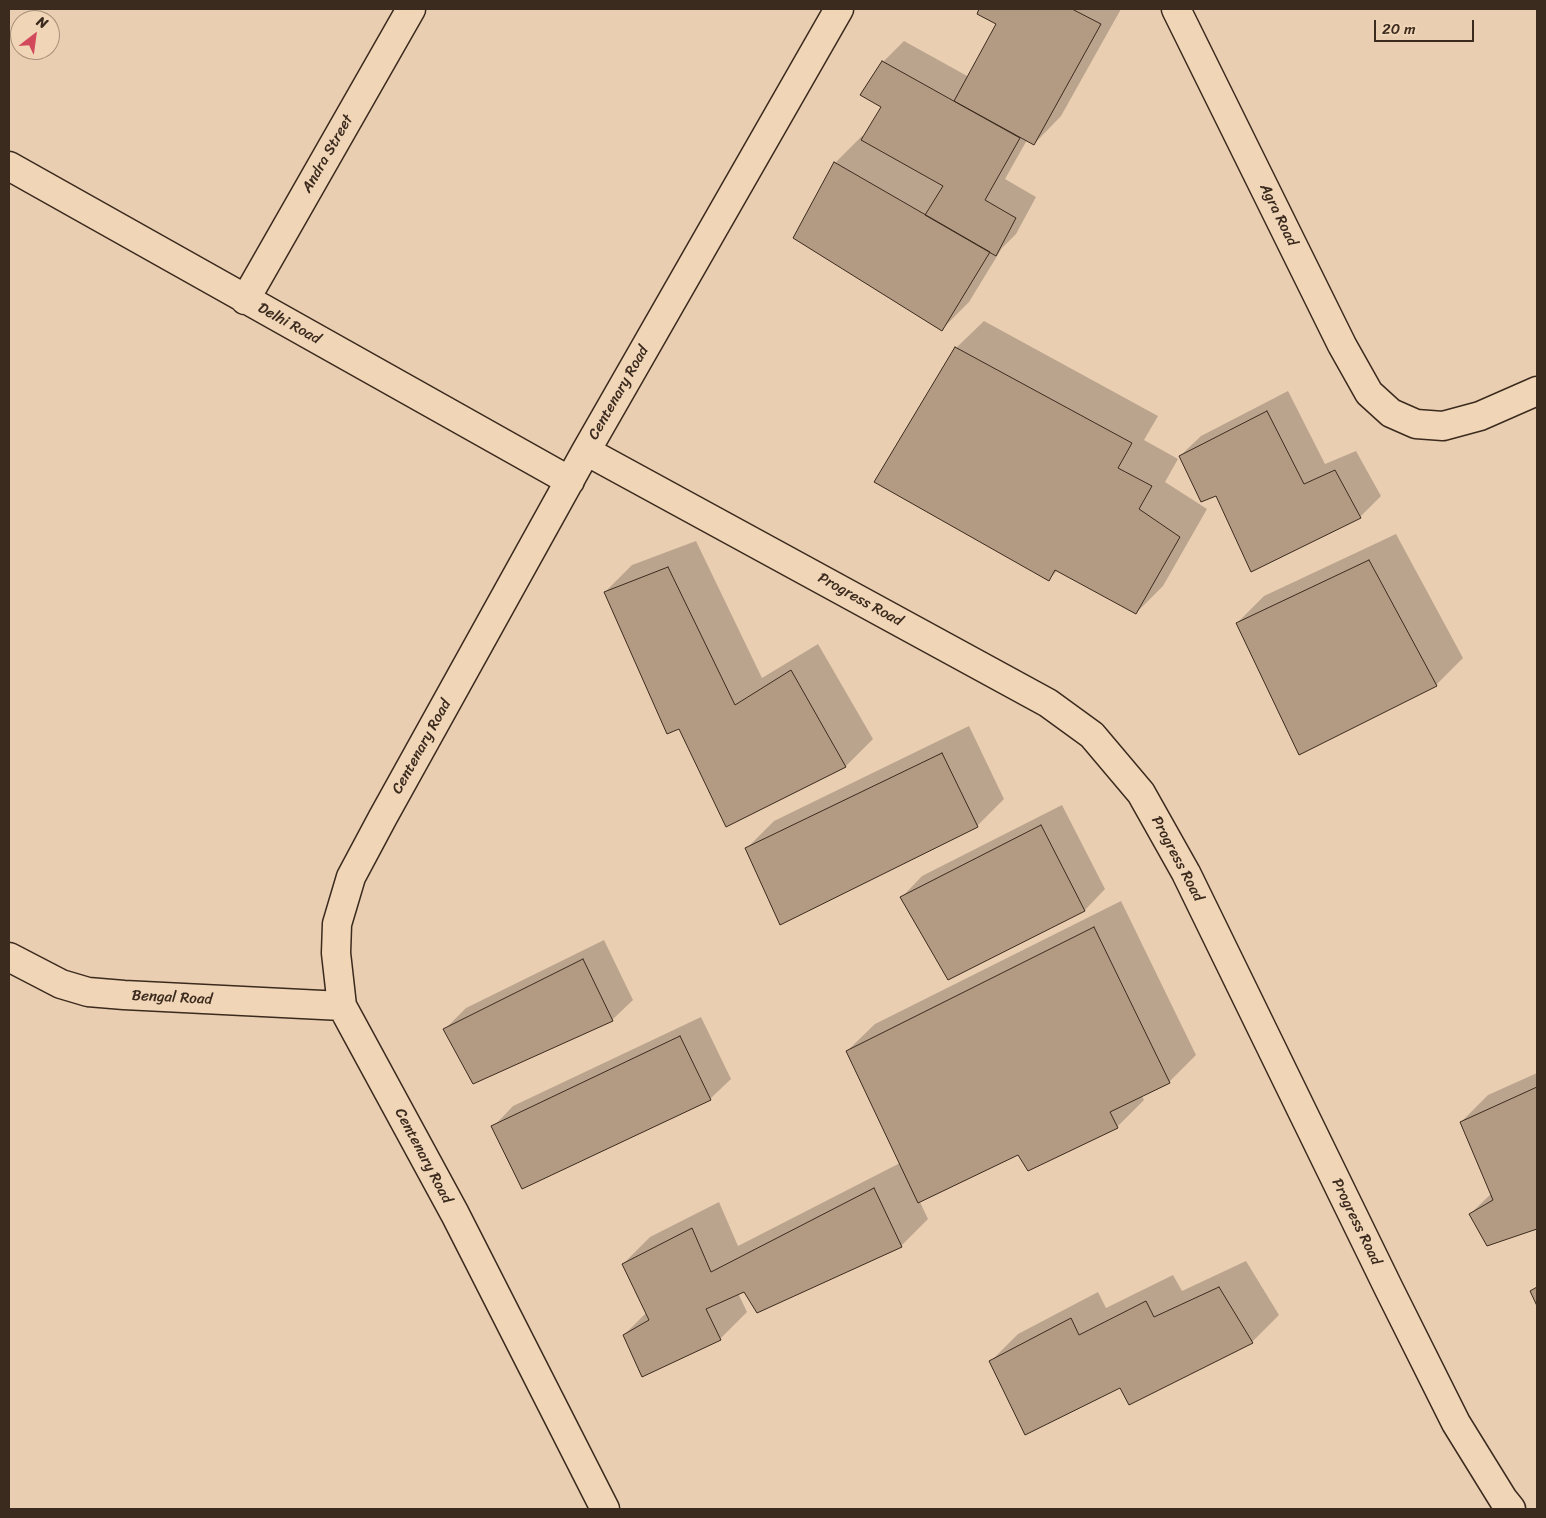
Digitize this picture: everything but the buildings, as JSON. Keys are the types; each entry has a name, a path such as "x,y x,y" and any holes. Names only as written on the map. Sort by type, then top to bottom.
{"street":[{"name":"Andra Street","path":"245,300 411,9"},
{"name":"Centenary Road","path":"605,1509 455,1214 342,1006 336,953 337,924 351,876 586,451 839,9"},
{"name":"Agra Road","path":"1176,9 1342,345 1369,393 1391,413 1416,424 1444,426 1480,416 1537,391"},
{"name":"Delhi Road","path":"9,166 570,481"},
{"name":"Progress Road","path":"586,451 1048,703 1092,735 1141,793 1186,873 1384,1281 1456,1423 1511,1509"},
{"name":"Bengal Road","path":"9,957 62,984 88,992 124,996 342,1006"}]}
